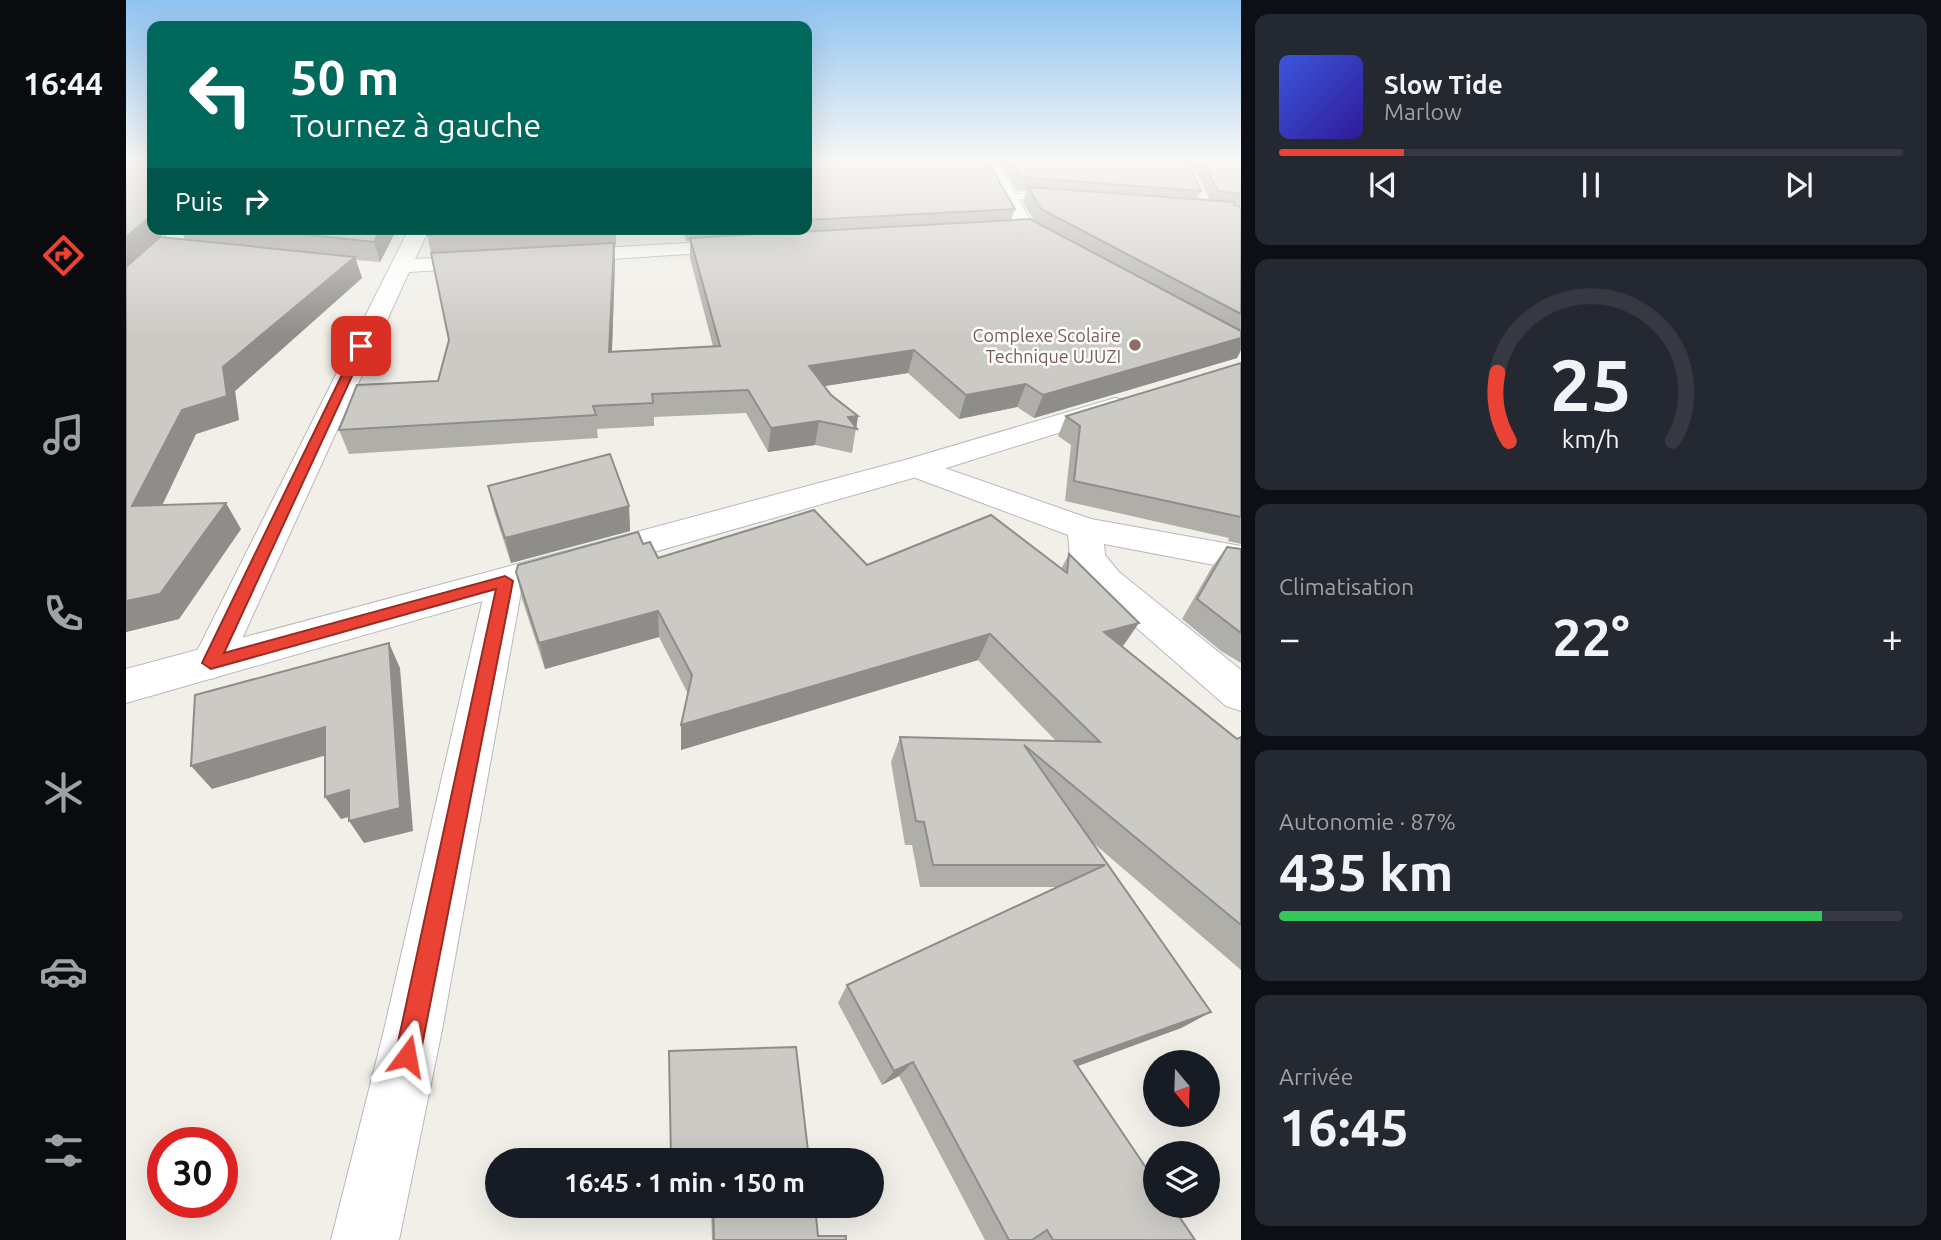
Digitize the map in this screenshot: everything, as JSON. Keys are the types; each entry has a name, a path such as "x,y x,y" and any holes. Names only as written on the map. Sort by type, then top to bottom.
{"street":[{"path":"1021,220 1027,230"},
{"path":"999,231 1027,230 1074,256"},
{"path":"128,279 178,235"},
{"path":"211,663 388,270 414,235"},
{"path":"539,258 762,245"},
{"path":"164,248 192,251"},
{"path":"388,270 511,259"},
{"path":"126,686 916,467 1137,399"},
{"path":"916,467 1085,529 1241,558"},
{"path":"1085,529 1088,557 1106,581 1241,694"},
{"path":"365,1240 413,1030 505,581"}],"building":[{"path":"126,220 146,220 126,237"},
{"path":"1032,220 1241,331 1241,338 1043,395 1026,384 966,395 914,350 809,366 831,395 858,416 848,417 857,429 819,421 771,428 748,390 652,394 653,403 593,406 596,415 339,430 357,385 438,381 449,340 431,253 614,243 609,352 720,346 690,238 812,235 812,231"},
{"path":"1062,220 1241,220 1241,314"},
{"path":"308,235 378,235 374,242"},
{"path":"160,237 355,257 223,367 227,396 182,410 132,506 226,503 160,594 126,601 126,267"},
{"path":"1241,363 1241,517 1074,481 1080,426 1066,416"},
{"path":"610,454 629,506 505,538 488,486"},
{"path":"814,510 867,565 991,515 1067,573 1069,554 1139,623 1104,632 1237,739 1241,737 1241,925 1024,745 1211,1012 1074,1061 1143,1163 1143,1218 1180,1218 1195,1240 1053,1240 1047,1230 1032,1240 1009,1240 913,1062 894,1071 847,985 1105,865 933,865 924,822 916,821 900,737 1100,742 990,634 681,725 692,675 658,611 539,643 516,572 518,565 638,532 643,544 650,542 658,558"},
{"path":"1227,547 1241,549 1241,633 1197,599"},
{"path":"389,643 400,808 349,821 349,790 325,797 325,727 191,766 195,695"},
{"path":"796,1047 808,1148 671,1148 669,1051"},
{"path":"713,1218 816,1218 818,1236 846,1236 846,1240 714,1240"}],"place":[{"name":"Complexe Scolaire Technique UJUZI","path":"1135,345"}],"route":[{"path":"361,346 211,663 505,581 407,1056"}]}
